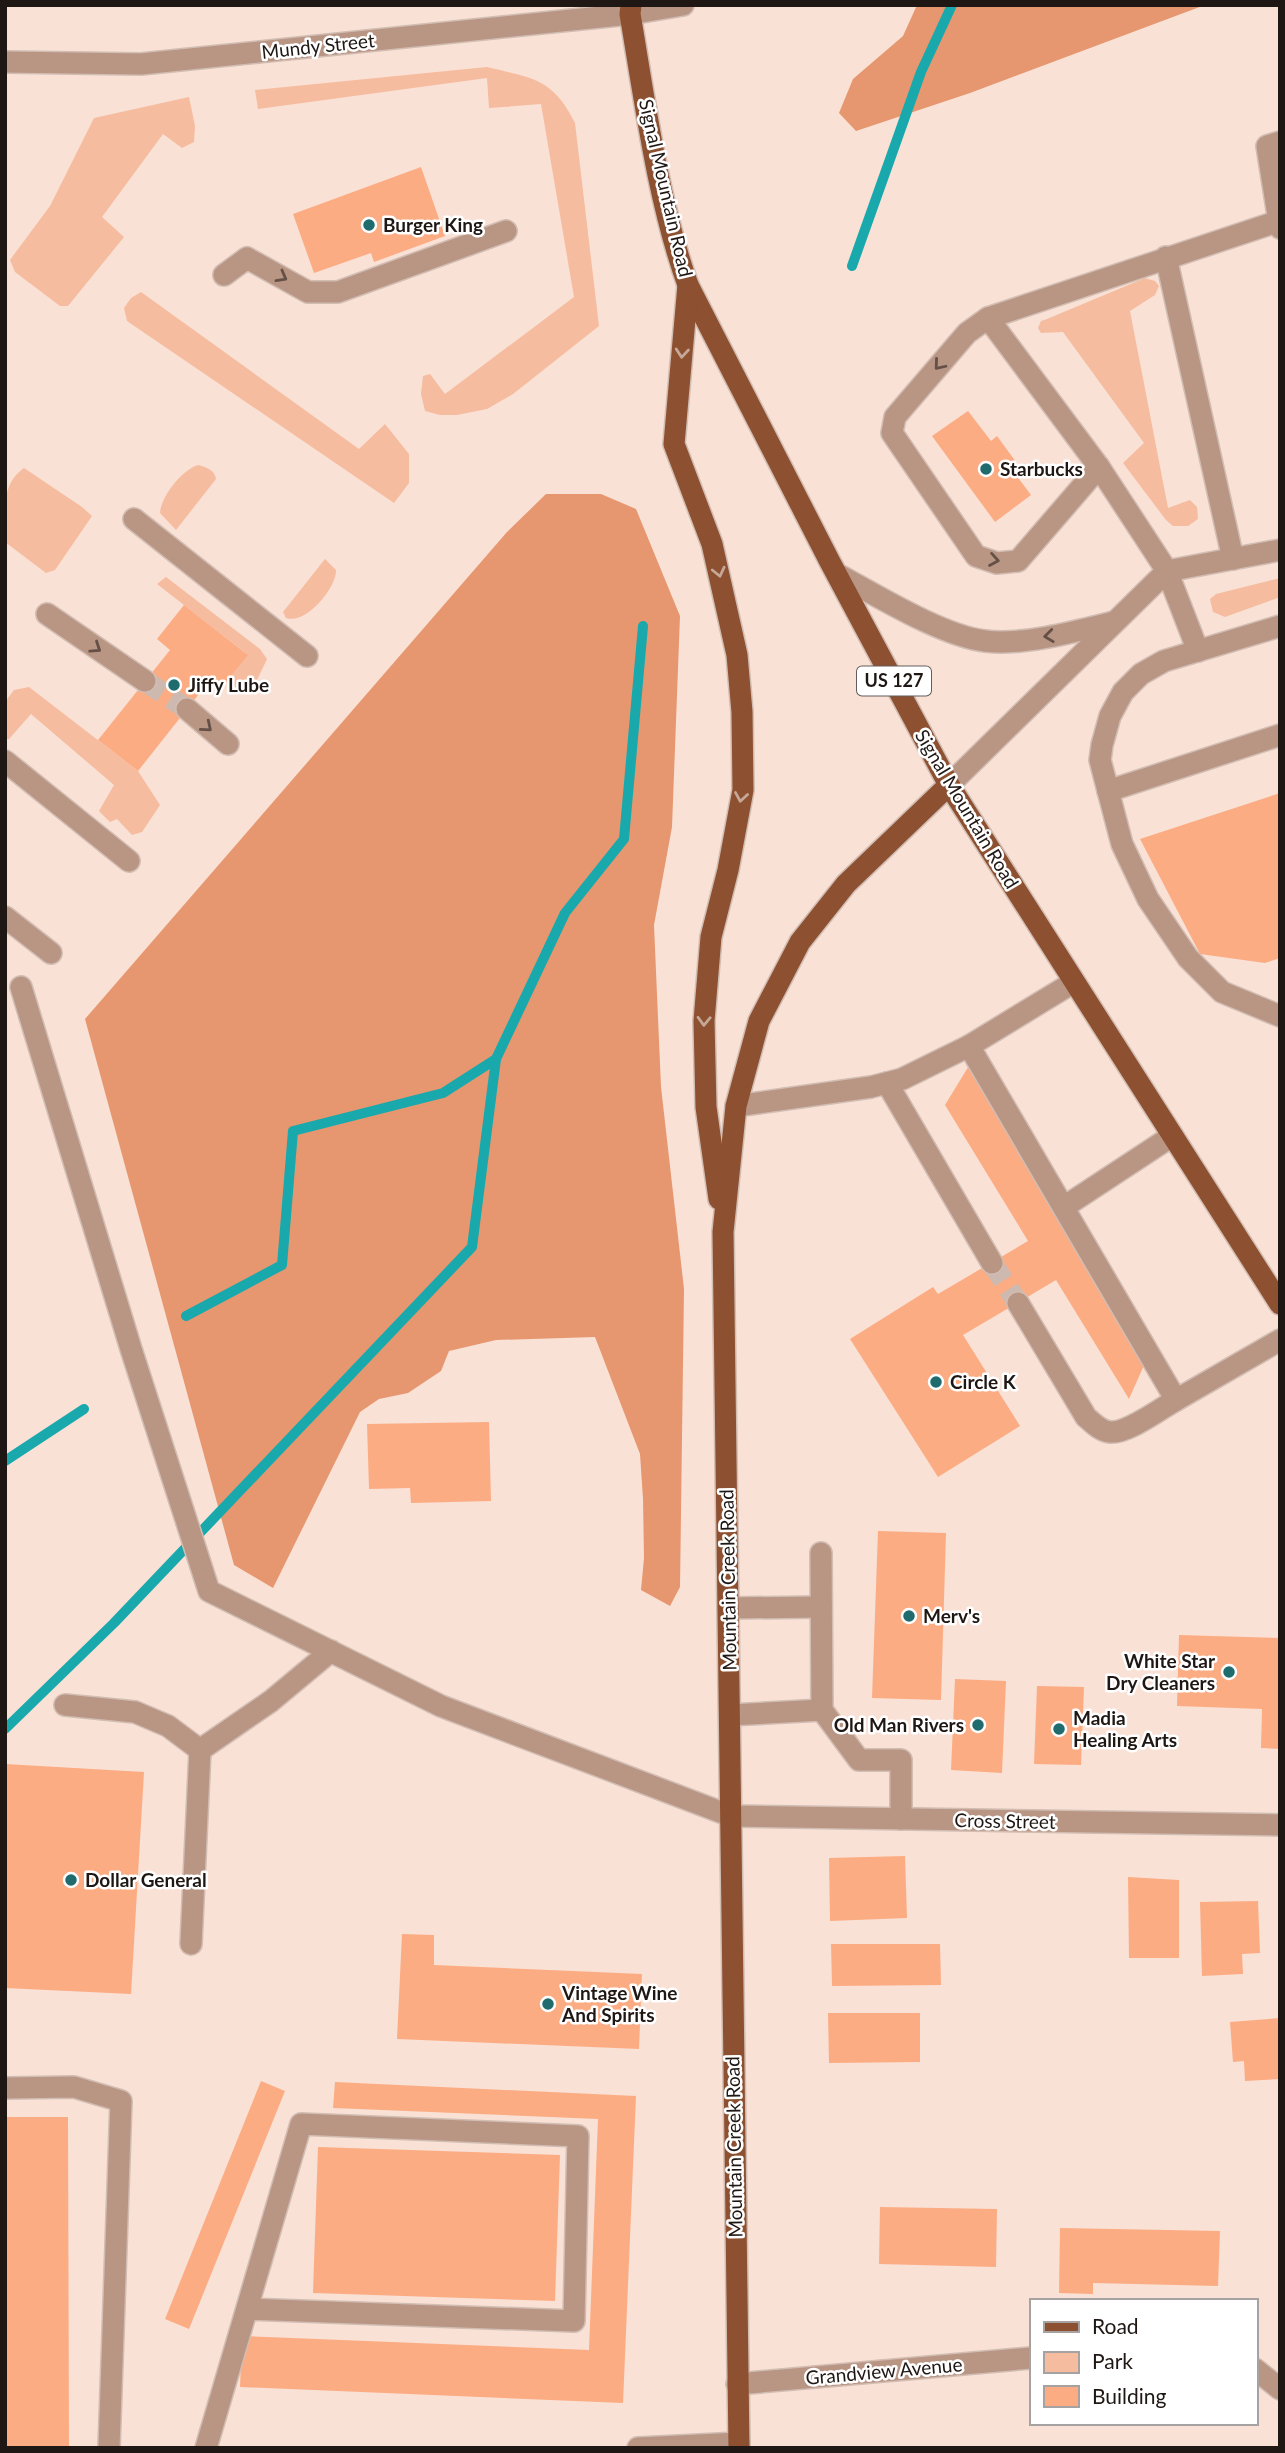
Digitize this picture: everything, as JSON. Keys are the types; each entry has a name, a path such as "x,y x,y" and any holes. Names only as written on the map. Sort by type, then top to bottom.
{"main road":[{"name":"Signal Mountain Road","path":"631,10 650,136 679,260 688,285 949,785 1280,1304"},
{"path":"688,285 674,444 712,544 737,655 742,712 743,790 728,870 711,937 704,1021 706,1107 723,1232"},
{"name":"Mountain Creek Road","path":"739,2445 723,1232 736,1106 760,1021 800,942 846,884 949,785"}],"street":[{"name":"Mundy Street","path":"5,62 141,64 683,5"},
{"path":"1099,467 1018,561 998,563 976,555 892,433 895,417 967,333 988,318 1166,257 1279,224 1267,146 1280,142"},
{"path":"224,275 247,258 308,292 338,292 506,231"},
{"path":"1166,257 1233,559"},
{"path":"988,318 1099,467 1167,571 1198,651"},
{"path":"134,519 307,656"},
{"path":"949,785 1167,571 1280,550"},
{"path":"837,574 947,629 985,641 1065,635 1116,622"},
{"path":"47,614 145,681"},
{"path":"1280,626 1164,661 1141,674 1123,692 1110,716 1101,745 1100,760 1118,832 1127,855 1148,899 1188,958 1222,992 1280,1016"},
{"path":"187,709 228,744"},
{"path":"1108,791 1280,735"},
{"path":"5,761 130,861"},
{"path":"5,917 51,953"},
{"path":"736,1106 902,1079 969,1046 1074,982"},
{"name":"Cross Street","path":"21,987 131,1349 209,1591 441,1706 731,1816 1280,1825"},
{"path":"969,1046 1176,1400"},
{"path":"887,1083 992,1263"},
{"path":"1064,1207 1172,1136"},
{"path":"1018,1303 1086,1417 1095,1426 1108,1432 1122,1431 1280,1340"},
{"path":"821,1553 822,1710 859,1760 901,1760 901,1819"},
{"path":"728,1608 821,1607"},
{"path":"200,1750 271,1701 331,1651"},
{"path":"65,1705 135,1712 167,1726 200,1750"},
{"path":"730,1715 822,1710"},
{"path":"191,1944 200,1750"},
{"path":"5,2088 74,2087 121,2101 108,2448"},
{"path":"206,2448 301,2124 578,2136 574,2321 247,2309"},
{"name":"Grandview Avenue","path":"737,2385 1030,2358"},
{"path":"1257,2371 1280,2389"},
{"path":"638,2448 739,2445"}],"green space":[{"path":"487,67 540,82 558,97 575,123 599,326 513,394 487,409 457,415 440,415 425,411 421,394 423,376 430,374 445,394 574,297 541,104 489,108 487,78 258,109 255,90"},
{"path":"189,97 195,126 194,142 182,148 163,134 102,217 124,237 68,306 60,306 15,272 10,260 50,206 94,118"},
{"path":"1145,278 1155,281 1159,286 1155,295 1130,311 1168,508 1190,500 1197,507 1198,519 1188,526 1173,526 1166,520 1123,463 1144,443 1063,332 1041,333 1038,328 1041,321"},
{"path":"141,292 359,449 385,424 409,454 409,483 394,503 127,321 124,308 131,298"},
{"path":"198,465 212,471 216,479 176,530 160,513 161,506 179,478"},
{"path":"24,468 92,516 55,570 46,573 5,542 7,491 16,475"},
{"path":"325,559 336,570 326,595 302,616 286,618 283,612"},
{"path":"166,577 260,649 267,659 257,680 245,693 225,682 247,654 157,584"},
{"path":"1280,578 1280,597 1225,617 1213,612 1210,599 1216,594"},
{"path":"29,687 138,771 160,805 142,832 132,835 117,819 110,822 99,811 114,785 31,714 9,739 5,739 5,702 14,690"}],"shaded area":[{"path":"917,5 1205,5 970,93 856,131 839,113 853,79 903,36"},
{"path":"546,494 601,494 636,509 680,616 672,827 654,925 661,1087 684,1289 680,1587 670,1606 641,1590 644,1558 640,1454 595,1337 496,1340 449,1351 441,1371 408,1393 379,1399 360,1412 273,1588 234,1565 85,1019 507,532"}],"building":[{"name":"Burger King","path":"421,167 445,236 374,262 371,253 314,273 293,214"},
{"name":"Starbucks","path":"968,411 991,441 997,436 1019,466 1013,471 1031,495 995,522 932,436"},
{"name":"Jiffy Lube","path":"184,605 248,655 221,688 210,680 138,771 98,740 170,650 157,639"},
{"path":"1280,793 1280,958 1265,963 1200,954 1140,839"},
{"path":"970,1064 1145,1363 1129,1399 1056,1280 963,1335 1020,1426 938,1477 850,1339 933,1287 938,1294 1028,1241 945,1105"},
{"path":"489,1422 491,1501 411,1503 410,1488 369,1489 367,1424"},
{"path":"878,1531 946,1533 941,1700 872,1698"},
{"name":"White Star Dry Cleaners","path":"1179,1635 1280,1638 1280,1749 1261,1748 1262,1709 1177,1706"},
{"path":"955,1679 1006,1681 1002,1773 951,1770"},
{"path":"1037,1686 1084,1687 1081,1765 1034,1764"},
{"name":"Dollar General","path":"5,1764 144,1772 131,1994 5,1988"},
{"path":"905,1856 907,1918 830,1921 829,1858"},
{"path":"1128,1877 1179,1880 1179,1958 1129,1958"},
{"path":"1258,1901 1260,1953 1242,1954 1243,1974 1202,1976 1200,1902"},
{"path":"402,1934 434,1935 434,1965 642,1974 639,2049 397,2039"},
{"path":"831,1944 940,1944 941,1985 832,1986"},
{"path":"828,2013 920,2013 920,2062 829,2063"},
{"path":"1280,2018 1280,2079 1245,2081 1244,2061 1233,2062 1230,2022"},
{"path":"261,2081 285,2091 189,2329 165,2319"},
{"path":"335,2082 636,2096 623,2403 240,2387 242,2336 589,2350 598,2119 333,2108"},
{"path":"5,2117 68,2117 69,2448 5,2448"},
{"path":"318,2147 560,2155 555,2301 313,2293"},
{"path":"880,2207 997,2209 996,2267 879,2264"},
{"path":"1060,2228 1220,2231 1218,2286 1093,2283 1093,2294 1059,2293"}],"waterway":[{"path":"852,266 921,72 952,5"},
{"path":"5,1729 114,1623 472,1247 496,1059 565,913 624,839 643,626"},
{"path":"186,1316 282,1265 293,1131 443,1093 496,1059"},
{"path":"5,1461 84,1409"}],"tunnel":[{"path":"145,681 187,709"},
{"path":"992,1263 1018,1303"}],"place":[{"name":"Burger King","path":"369,225"},
{"name":"Starbucks","path":"986,469"},
{"name":"Jiffy Lube","path":"174,685"},
{"name":"Circle K","path":"936,1382"},
{"name":"Merv's","path":"909,1616"},
{"name":"White Star Dry Cleaners","path":"1229,1672"},
{"name":"Old Man Rivers","path":"978,1725"},
{"name":"Madia Healing Arts","path":"1059,1729"},
{"name":"Dollar General","path":"71,1880"},
{"name":"Vintage Wine And Spirits","path":"548,2004"}]}
